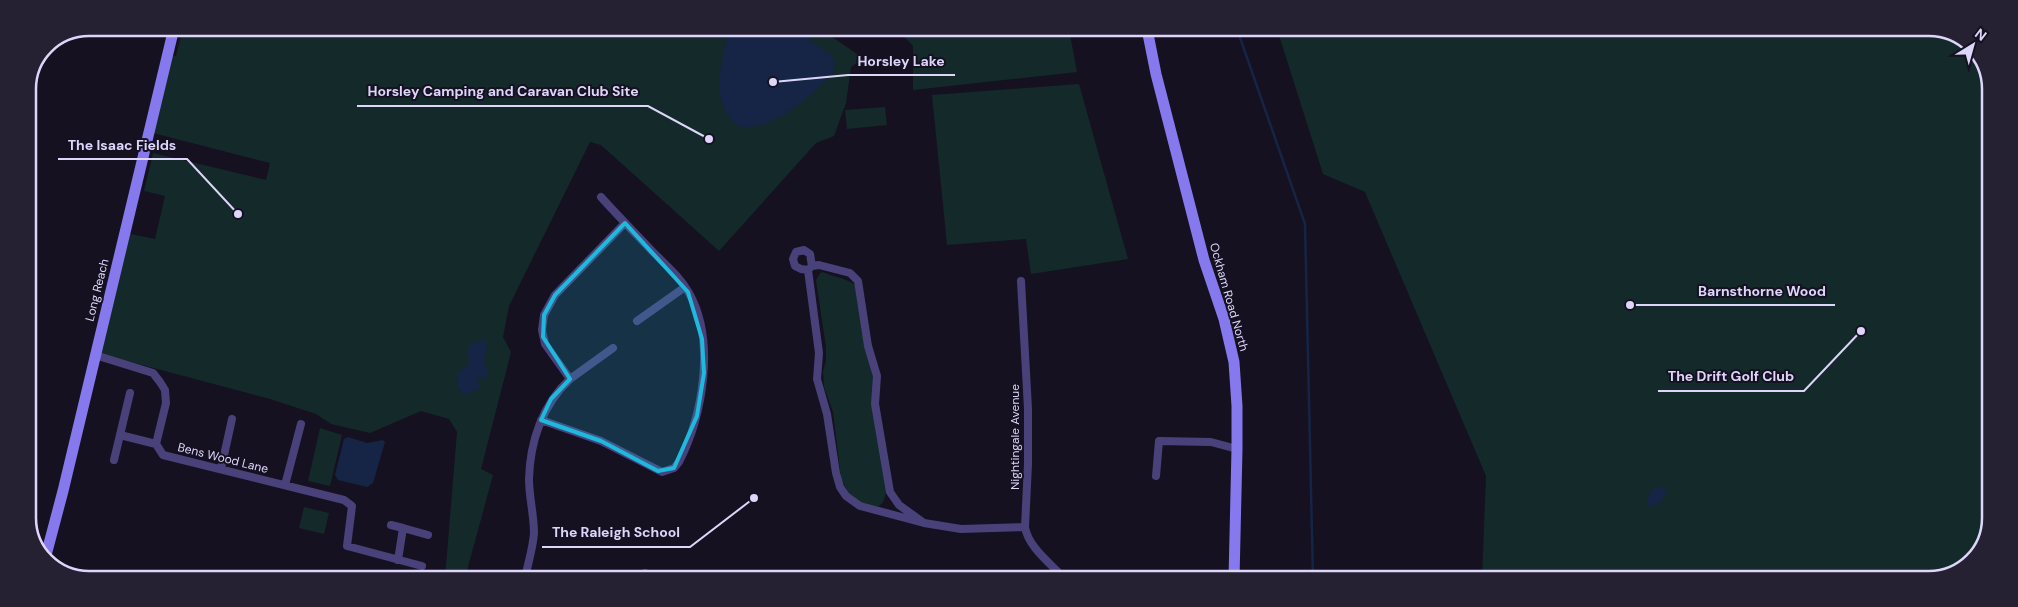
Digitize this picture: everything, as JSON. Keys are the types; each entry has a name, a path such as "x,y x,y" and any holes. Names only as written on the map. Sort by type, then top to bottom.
{"main road":[{"name":"Long Reach","path":"47,549 63,491 172,36"},
{"name":"Ockham Road North","path":"1148,36 1156,74 1204,260 1224,319 1234,362 1237,406 1234,571"}],"street":[{"path":"541,420 601,441 658,470 666,471 676,465 697,416 704,373 704,351 694,304 685,287 676,276 601,196"},
{"path":"570,379 545,344 542,330 544,315 555,296 625,223"},
{"path":"877,510 884,510 889,507 892,500 875,404 877,376 868,346 858,281 850,273 819,265 810,268 819,353 817,379 827,414 836,478 843,492 850,500 860,506 924,524 962,528 1025,527 1026,534 1031,542 1058,571"},
{"name":"Nightingale Avenue","path":"1021,281 1028,434 1025,527"},
{"path":"637,321 685,287"},
{"path":"526,571 534,536 529,480 536,433 541,420 551,399 570,379 613,348"},
{"path":"95,355 153,373 164,390 166,403 156,444 120,435"},
{"path":"114,460 130,393"},
{"path":"221,469 232,419"},
{"path":"285,485 301,424"},
{"path":"1156,476 1159,441 1211,442 1237,449"},
{"name":"Bens Wood Lane","path":"156,444 163,455 348,502 352,506 346,546 398,560"},
{"path":"890,492 899,505 924,524"},
{"path":"391,525 428,535"},
{"path":"403,528 398,560 422,566"}],"highlighted area":[{"path":"625,223 688,292 702,339 704,373 697,416 674,468 658,471 601,441 541,420 551,399 570,379 543,337 544,315 555,295"}],"green space":[{"path":"181,36 831,36 863,58 851,67 846,103 834,136 816,143 719,251 601,145 590,142 509,306 503,337 511,352 481,469 493,475 467,571 446,571 457,432 449,419 421,411 370,433 331,424 316,414 270,399 101,354 126,233 155,239 165,196 144,191 153,153 266,180 270,163 149,132 167,54 176,56"},
{"path":"904,36 1070,36 1077,72 913,90 913,46"},
{"path":"1279,36 1928,36 1948,40 1948,70 1978,70 1982,86 1982,517 1980,531 1973,547 1955,564 1928,571 1482,571 1486,476 1365,192 1323,174"},
{"path":"1079,84 1128,259 1031,274 1026,239 947,245 932,95"},
{"path":"885,107 887,125 847,129 845,110"},
{"path":"823,272 855,285 865,348 872,368 887,490 883,502 877,508 860,503 848,493 841,478 833,412 824,387 823,371 826,361 826,347 816,280 820,273"},
{"path":"320,428 342,435 330,486 308,481"},
{"path":"304,507 329,513 324,534 299,528"}],"water":[{"path":"728,36 804,36 831,55 835,62 833,74 794,108 770,122 746,127 735,123 724,108 721,97 720,74"},
{"path":"486,339 487,350 483,363 487,367 487,376 477,379 480,388 465,395 458,389 458,373 470,362 467,353 470,344"},
{"path":"348,437 367,443 383,440 385,442 373,483 367,487 338,480 335,475 344,439"},
{"path":"1655,487 1664,488 1667,492 1663,500 1652,507 1648,505 1648,500 1650,493"}],"waterway":[{"path":"1239,36 1305,224 1313,571"}],"place":[{"name":"Horsley Lake","path":"773,82"},
{"name":"Horsley Camping and Caravan Club Site","path":"709,139"},
{"name":"The Isaac Fields","path":"238,214"},
{"name":"Barnsthorne Wood","path":"1630,305"},
{"name":"The Drift Golf Club","path":"1861,331"},
{"name":"The Raleigh School","path":"754,498"}]}
